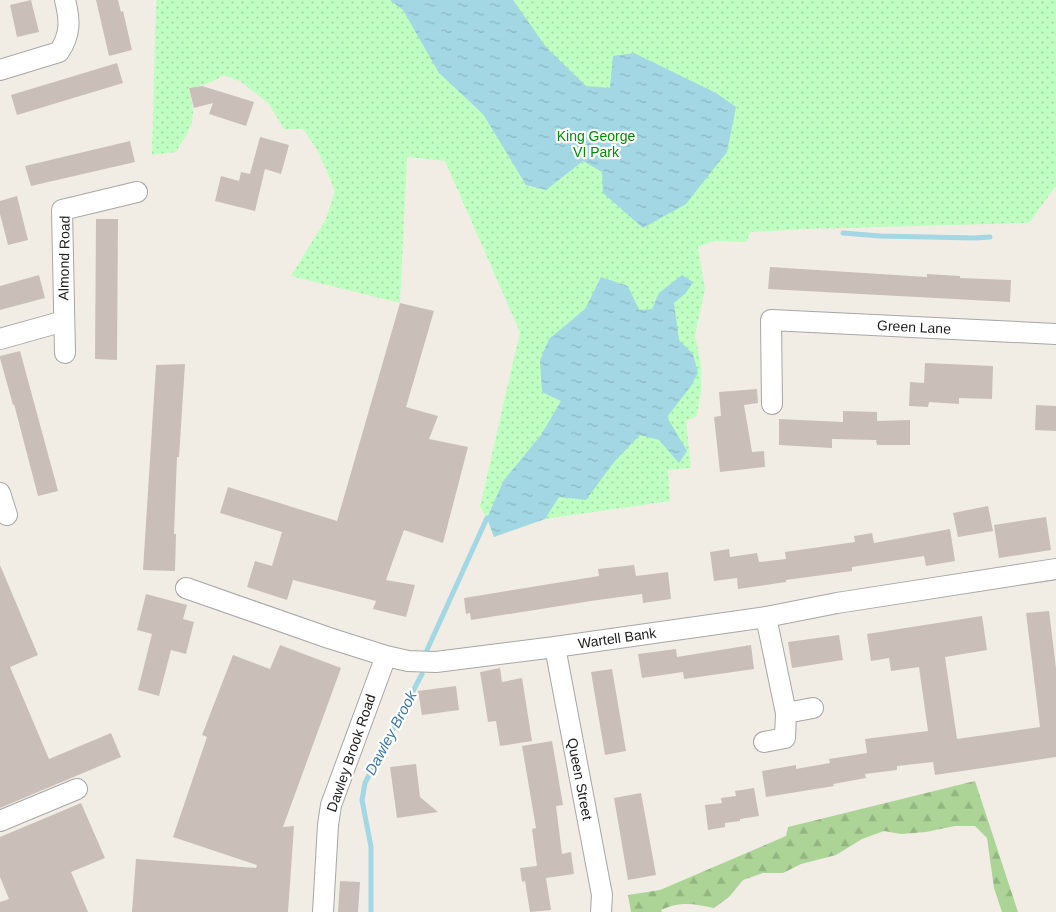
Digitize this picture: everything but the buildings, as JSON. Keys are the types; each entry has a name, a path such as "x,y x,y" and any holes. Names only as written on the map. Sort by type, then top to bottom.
{"street":[{"path":"0,70 60,52 64,45 70,21 66,0"},
{"name":"Almond Road","path":"65,353 62,210 137,192"},
{"name":"Green Lane","path":"772,404 771,320 1056,334"},
{"name":"Almond Road","path":"0,339 64,321"},
{"path":"0,493 7,516"},
{"name":"Wartell Bank","path":"186,588 386,656 408,661 436,662 766,617 845,602 1056,568"},
{"path":"764,742 785,738 786,713 766,617"},
{"name":"Queen Street","path":"555,647 602,895 601,912"},
{"name":"Dawley Brook Road","path":"323,912 328,824 331,805 386,656"},
{"path":"786,713 813,708"},
{"path":"0,821 77,789"}],"green space":[{"name":"King George VI Park","path":"156,0 1056,0 1056,186 1029,223 751,232 746,242 714,241 698,247 705,289 695,335 701,365 701,390 697,416 686,421 691,468 668,470 670,501 545,519 494,537 487,518 480,507 520,332 445,161 407,157 400,303 291,276 326,219 335,191 318,151 303,129 284,129 269,104 240,81 223,75 207,84 189,88 193,108 190,128 176,152 152,155"},
{"path":"975,781 1018,912 1002,912 994,888 987,838 975,826 955,826 926,832 901,834 884,831 862,839 836,855 801,864 783,873 763,873 743,880 729,897 714,908 681,904 668,907 661,910 662,912 631,912 628,895 660,890 786,836 788,827"}],"water":[{"path":"390,0 513,0 546,47 586,86 610,88 613,56 634,53 716,93 736,107 727,152 686,204 643,228 603,193 602,172 583,161 546,190 526,185 483,114 439,73 403,10"},
{"path":"682,275 693,282 686,293 674,303 679,340 693,354 698,373 691,386 667,417 687,451 679,463 659,440 640,435 614,462 586,500 559,497 545,519 494,537 487,518 504,480 541,435 561,401 542,392 540,360 549,339 585,309 601,277 628,286 639,310 652,309 659,293"}],"waterway":[{"path":"843,233 880,236 990,237"},
{"name":"Dawley Brook","path":"427,650 487,518"},
{"name":"Dawley Brook","path":"371,912 371,847 362,800 365,783 422,674"}]}
